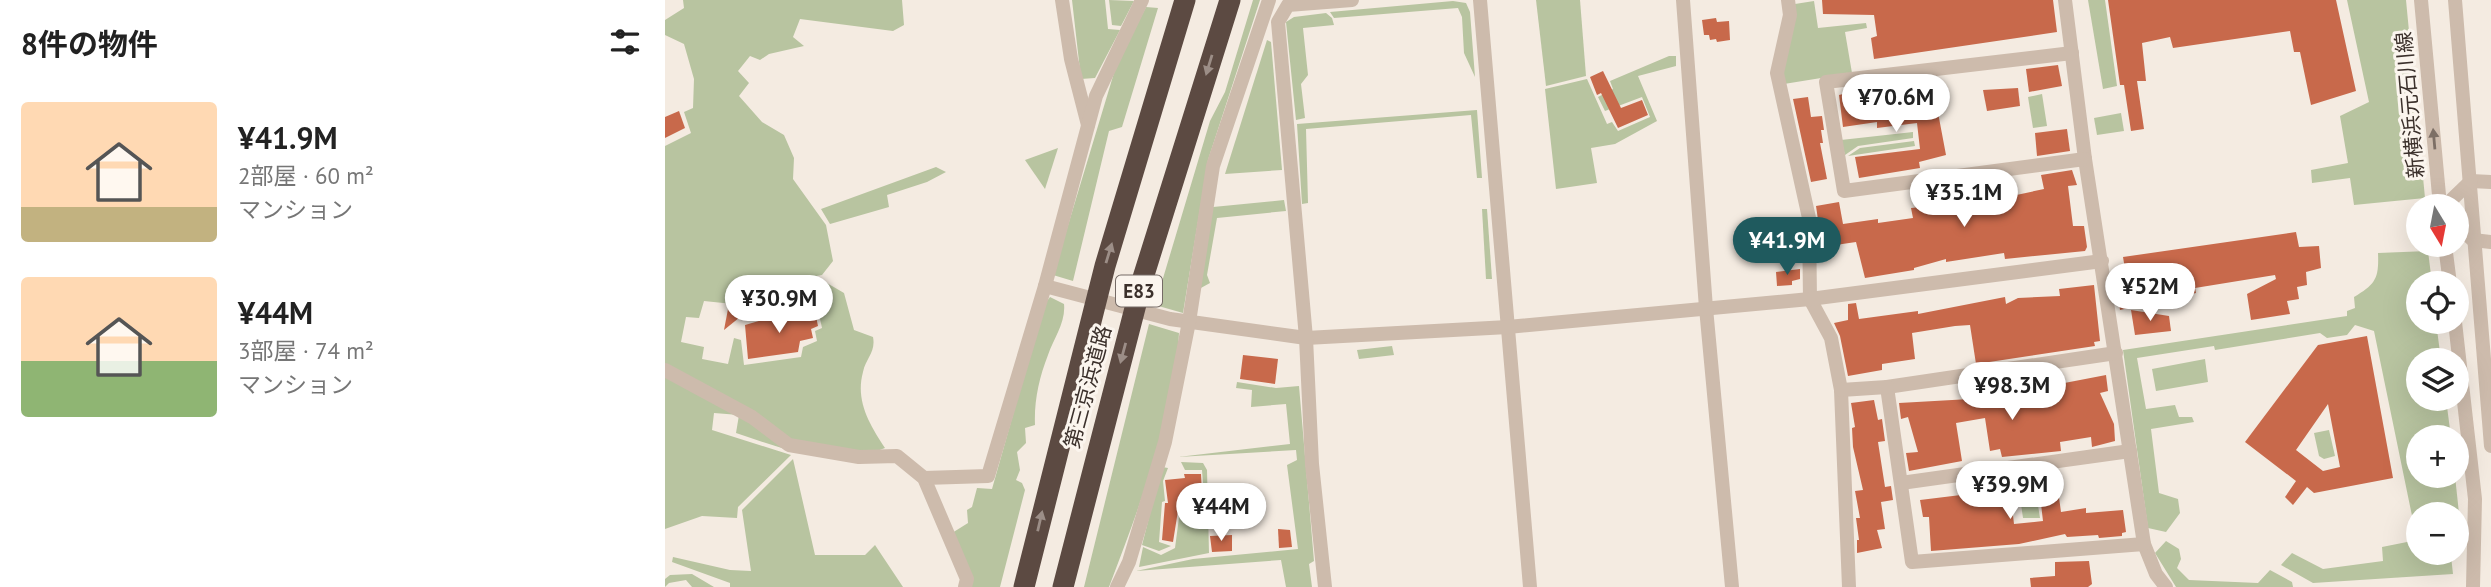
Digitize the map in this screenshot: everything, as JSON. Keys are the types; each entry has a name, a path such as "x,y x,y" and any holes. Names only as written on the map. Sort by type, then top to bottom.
{"highway":[{"name":"第三京浜道路","path":"1024,587 1105,266 1185,0"},
{"name":"第三京浜道路","path":"1063,587 1142,281 1230,0"}],"street":[{"path":"1062,0 1071,59 1088,126"},
{"path":"923,478 988,476 1052,288 1088,126 1108,66 1142,0"},
{"path":"1117,587 1129,562 1165,442 1189,322 1213,166 1269,0"},
{"path":"1325,587 1312,464 1306,338 1277,22 1288,5 1352,0"},
{"path":"1480,0 1530,587"},
{"path":"1682,0 1706,308 1732,587"},
{"path":"1788,0 1790,15 1777,73 1809,218 1810,299 1831,338 1841,390 1849,587"},
{"path":"2065,0 2085,159 2144,544 2156,574 2166,587"},
{"name":"新横浜元石川線","path":"2421,0 2442,194"},
{"path":"2455,0 2491,446"},
{"path":"2072,53 1826,82 1843,191 2085,159"},
{"path":"2456,194 2471,181 2491,182"},
{"path":"2469,236 2473,240 2491,242"},
{"path":"1052,288 1170,319 1306,338 1508,327 1810,299 2102,261"},
{"path":"2456,334 2475,499 2473,587"},
{"path":"1841,390 1888,387 2116,353"},
{"path":"665,370 752,417 789,445 859,457 897,456 923,478 967,579 965,587"},
{"path":"1888,387 1912,562 2144,544"},
{"path":"1901,483 2130,451"}],"green space":[{"path":"683,0 902,0 904,25 893,31 800,19 793,37 804,46 769,54 760,60 750,56 738,71 749,83 739,96 762,122 784,135 794,158 793,179 826,225 833,261 822,275 770,284 761,276 742,289 752,306 704,301 699,318 686,317 681,342 704,347 702,359 728,364 734,338 741,340 744,365 801,357 803,347 817,341 815,331 822,328 817,305 775,300 795,288 820,279 844,293 854,330 873,337 872,351 861,383 862,403 885,448 847,457 810,455 736,433 739,415 714,413 712,430 791,455 738,507 737,518 702,516 665,529 665,146 691,133 684,112 693,108 694,79 684,44 665,35 665,20 684,8"},
{"path":"1072,0 1105,0 1108,29 1120,30 1095,78 1081,79"},
{"path":"1109,0 1134,1 1121,26 1112,25"},
{"path":"1253,0 1260,0 1208,160 1183,313 1155,305 1210,121 1225,92"},
{"path":"1536,0 1580,0 1586,76 1546,86"},
{"path":"2088,0 2105,0 2117,86 2103,89"},
{"path":"2347,0 2406,0 2425,194 2406,194 2406,200 2354,205 2350,178 2312,183 2311,170 2348,163 2340,116 2369,102"},
{"path":"1453,1 1466,3 1470,12 1475,77 1464,53 1462,17 1458,8 1334,18 1330,12"},
{"path":"1814,1 1818,28 1866,23 1867,28 1845,32 1852,73 1784,84 1782,75 1795,4"},
{"path":"1146,7 1158,8 1122,127 1109,131 1073,281 1053,275 1117,63"},
{"path":"1326,13 1332,18 1334,25 1303,28 1308,75 1301,84 1305,118 1296,120 1286,22 1294,17"},
{"path":"1267,40 1271,42 1282,170 1225,174"},
{"path":"1669,56 1676,56 1676,66 1638,76 1657,121 1615,144 1591,148 1597,183 1556,189 1545,89 1587,79 1607,124 1612,122 1618,131 1650,117 1642,97 1605,111 1598,97 1613,89 1610,81"},
{"path":"2042,94 2047,126 2033,128 2028,97"},
{"path":"1477,110 1482,178 1477,178 1471,115 1306,129 1308,203 1302,204 1297,124"},
{"path":"2121,113 2124,131 2097,135 2094,118"},
{"path":"1913,132 1913,138 1858,146 1845,155 1841,140"},
{"path":"1914,141 1915,146 1848,156 1860,148"},
{"path":"1058,148 1045,189 1025,160"},
{"path":"936,167 946,172 927,182 887,195 889,207 830,224 821,209"},
{"path":"1284,200 1286,211 1217,218 1207,275 1210,283 1199,289 1213,207"},
{"path":"1482,209 1487,209 1492,279 1486,279"},
{"path":"2406,252 2406,257 2429,257 2430,271 2406,271 2406,334 2438,334 2439,348 2406,348 2406,411 2448,411 2449,425 2406,425 2406,487 2374,331 2355,325 2347,335 2327,338 2320,333 2215,350 2214,346 2137,358 2146,409 2175,405 2179,417 2192,417 2194,422 2151,429 2159,493 2178,499 2180,513 2166,532 2148,528 2123,350 2347,316 2347,311 2355,308 2354,297 2375,280 2378,253"},
{"path":"1050,297 1064,304 1063,317 1040,381 1035,425 1025,428 1026,443 1017,452 1020,470 1016,480 1022,483 1025,490 1000,587 970,587 952,533 968,523 967,510 972,507 977,488 992,489 1044,305"},
{"path":"1149,324 1179,333 1176,365 1163,430 1143,495 1109,587 1084,587"},
{"path":"1392,346 1394,355 1359,359 1357,350"},
{"path":"2205,359 2208,382 2156,391 2152,369"},
{"path":"1237,382 1276,388 1299,386 1314,561 1309,564 1312,587 1286,587 1281,560 1136,571 1193,559 1298,549 1287,465 1297,460 1296,450 1178,457 1290,444 1286,404 1251,407 1252,390 1236,388"},
{"path":"2329,430 2335,456 2324,459 2319,456 2314,433"},
{"path":"793,459 815,555 865,555 875,545 903,587 730,587 730,583 672,562 673,557 730,570 751,571 742,510"},
{"path":"1181,462 1203,463 1207,470 1209,553 1139,567 1143,547 1161,555 1175,548 1180,510 1185,509 1185,502 1204,498 1202,470 1185,470"},
{"path":"1162,467 1168,468 1163,481 1165,501 1162,502 1159,542 1171,546 1159,551 1142,545"},
{"path":"2048,471 2050,481 2035,486 2040,518 2023,518 2017,476"},
{"path":"2406,488 2456,488 2458,502 2409,502"},
{"path":"2166,541 2179,549 2181,559 2177,568 2189,580 2258,583 2270,570 2292,582 2293,587 2176,587 2155,553"},
{"path":"2406,542 2406,565 2452,565 2453,574 2313,583 2281,565 2292,553 2323,569 2383,561 2382,547"},
{"path":"692,574 714,587 692,587 686,580 669,583 665,587 665,579 670,575"}],"building":[{"path":"1822,0 2053,0 2057,32 1874,59 1871,38 1877,36 1874,15 1823,14"},
{"path":"2108,0 2336,0 2356,91 2311,105 2300,52 2294,52 2290,31 2173,48 2170,37 2142,43 2146,81 2137,81 2144,129 2131,131 2124,85 2120,85"},
{"path":"1716,18 1717,22 1729,21 1730,40 1717,42 1716,39 1710,40 1709,35 1704,35 1702,20"},
{"path":"2058,65 2062,86 2029,92 2026,69"},
{"path":"1603,71 1621,108 1642,100 1648,115 1618,128 1601,93 1597,95 1590,77"},
{"path":"2018,88 2020,106 1987,111 1983,90"},
{"path":"1856,91 1859,110 1875,107 1876,111 1904,108 1903,105 1914,104 1913,99 1925,98 1926,102 1936,102 1946,155 1919,162 1920,168 1859,178 1855,157 1920,149 1917,123 1877,128 1877,122 1843,127 1839,95"},
{"path":"1808,97 1811,117 1822,116 1824,130 1821,130 1823,143 1820,143 1827,179 1811,182 1793,99"},
{"path":"679,111 685,128 665,138 665,117"},
{"path":"2067,129 2070,151 2037,156 2035,133"},
{"path":"2072,170 2077,185 2068,186 2073,226 2084,226 2087,247 2085,251 2005,259 2004,253 1946,262 1946,259 1914,270 1865,278 1856,242 1822,247 1816,206 1839,202 1843,224 1878,219 1878,223 1913,218 1911,208 1973,202 1970,184 1991,181 1993,200 2044,189 2041,175"},
{"path":"2296,232 2299,247 2319,246 2321,268 2306,272 2307,285 2297,287 2299,299 2287,301 2290,314 2251,320 2247,294 2276,279 2275,275 2195,288 2196,293 2120,310 2118,295 2129,293 2123,257"},
{"path":"1800,269 1800,279 1792,281 1792,285 1777,286 1776,272"},
{"path":"2094,285 2100,341 2094,342 2095,346 1976,364 1970,325 1955,326 1912,333 1915,359 1882,364 1882,370 1848,376 1840,336 1834,323 1848,320 1848,304 1856,303 1859,319 1918,311 1918,314 2005,297 2006,304 2018,298 2060,296 2059,289"},
{"path":"728,309 745,313 724,330"},
{"path":"2131,310 2169,316 2171,331 2135,335"},
{"path":"793,311 794,317 815,312 818,326 811,329 813,338 800,341 798,352 748,359 745,325"},
{"path":"2367,336 2393,478 2314,493 2307,487 2293,505 2285,497 2296,481 2245,442 2318,345","holes":["2328,404 2340,467 2323,471 2296,450"]},
{"path":"1243,355 1278,359 1275,384 1240,379"},
{"path":"2106,375 2108,391 2100,393 2114,424 2115,441 2092,447 2091,437 2060,442 2061,451 2002,457 2000,449 1990,451 1985,418 1956,423 1962,461 1909,471 1906,453 1918,452 1908,417 1901,419 1899,403 1970,401"},
{"path":"1874,400 1878,420 1882,419 1885,441 1878,442 1885,487 1891,486 1893,500 1881,502 1885,529 1877,530 1882,548 1857,553 1859,540 1856,518 1860,518 1855,491 1863,490 1853,447 1852,428 1855,427 1851,403"},
{"path":"1184,474 1201,474 1202,495 1180,498 1173,542 1162,540 1165,503 1168,503 1165,480 1185,478"},
{"path":"2057,483 2061,512 2086,508 2086,513 2123,510 2126,532 2122,533 2122,536 2099,538 2098,535 2067,537 2065,534 2019,544 1931,551 1929,517 1923,517 1920,500 2010,489 2014,524 2043,521 2039,487"},
{"path":"1278,529 1290,530 1292,547 1279,548"},
{"path":"1232,535 1232,551 1212,552 1210,536"},
{"path":"2089,561 2092,584 2088,587 2031,587 2030,578 2055,576 2055,562"}]}
